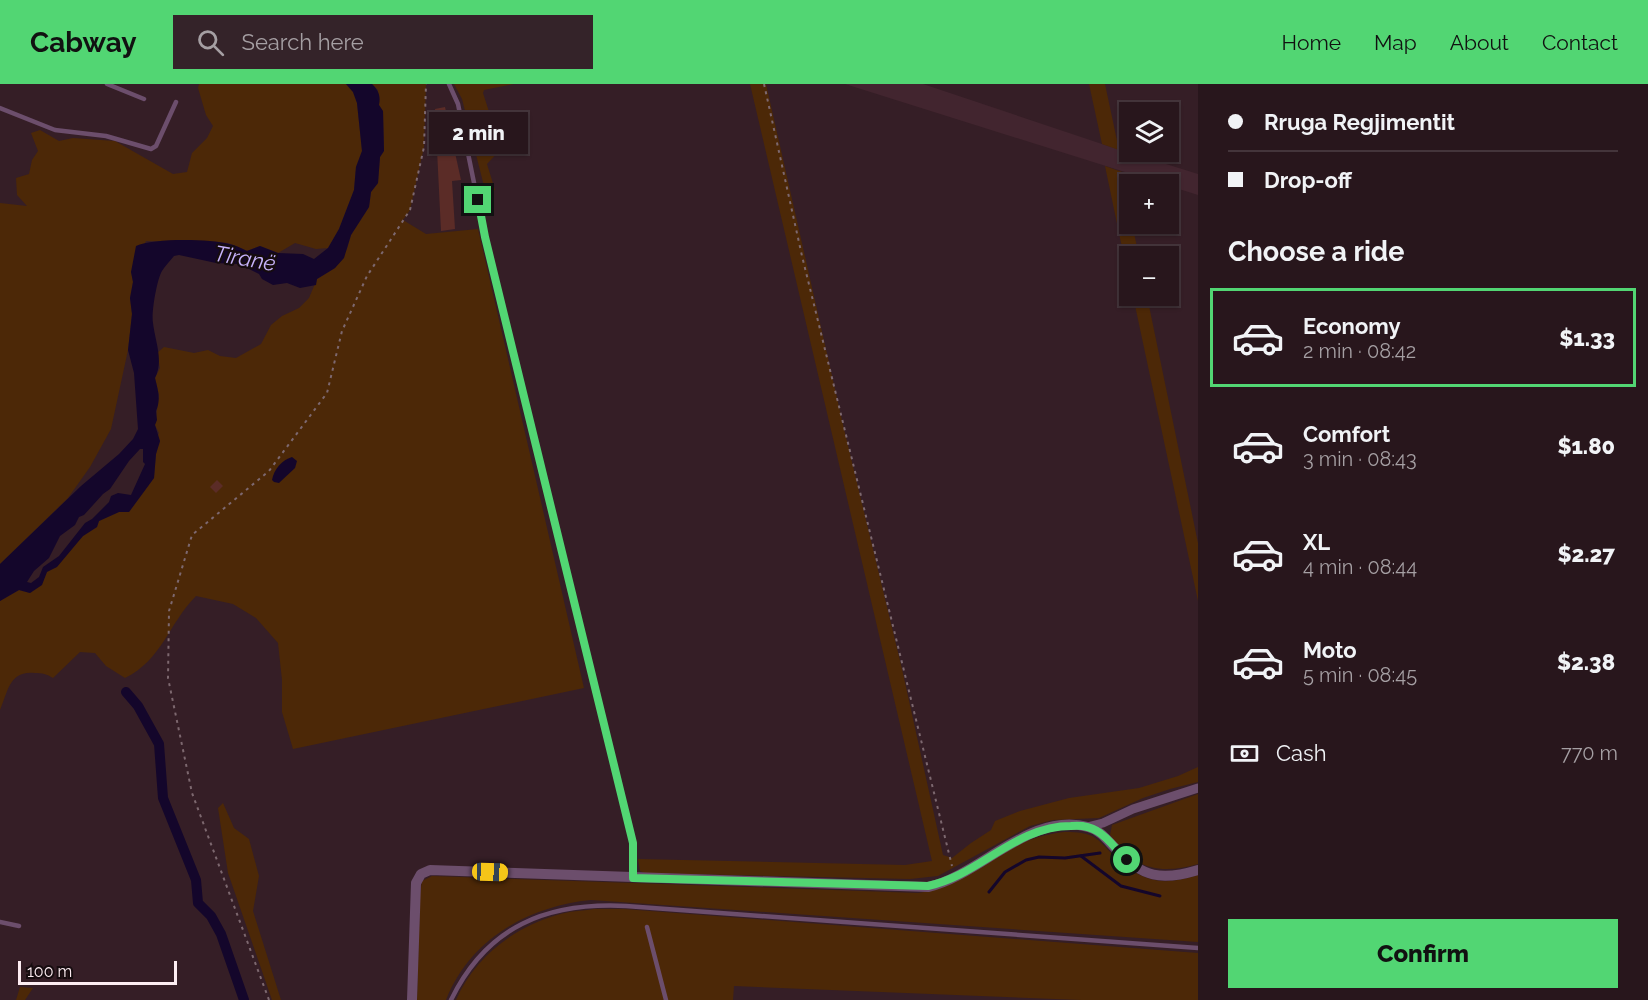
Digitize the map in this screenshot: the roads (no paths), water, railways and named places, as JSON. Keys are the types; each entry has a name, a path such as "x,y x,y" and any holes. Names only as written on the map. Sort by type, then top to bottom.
{"street":[{"path":"411,1000 416,883 421,874 430,870 911,887 943,883 1027,835 1054,826 1087,827 1198,788"},
{"path":"1087,827 1106,838 1127,860 1152,874 1167,877 1198,870"}],"lane":[{"path":"107,84 144,99"},
{"path":"449,84 458,104 485,237 633,843 633,878"},
{"path":"0,108 55,130 106,136 151,149 156,146 176,102"},
{"path":"451,1000 475,962 506,933 546,913 583,906 637,907 1198,948"},
{"path":"0,922 19,926"},
{"path":"646,927 666,1000"}],"water":[{"name":"Tiranë","path":"346,84 372,84 377,91 380,98 379,105 383,111 384,151 380,157 378,183 371,192 369,207 351,235 344,258 335,268 317,279 316,285 300,288 287,283 273,285 262,279 259,274 239,264 216,263 179,255 174,256 160,275 153,312 159,358 155,378 159,399 155,425 160,441 156,454 154,478 129,512 119,512 99,521 97,527 83,536 57,567 47,572 42,585 30,593 19,590 0,601 0,564 81,486 119,454 133,439 138,429 134,373 128,350 132,314 131,272 136,246 144,243 182,240 209,241 231,244 247,251 260,246 278,253 303,254 314,259 328,248 339,229 354,190 356,167 362,151 357,103 353,92","holes":["140,449 143,449 145,464 131,495 118,493 111,496 109,502 85,523 59,556 43,567 39,577 31,583 27,582 34,571 49,558 60,536 75,525 79,517 84,515 110,489 129,461"]},
{"path":"292,457 297,461 295,468 279,483 274,482 272,480 277,469 285,460"}],"waterway":[{"path":"126,692 138,706 159,744 163,798 196,880 198,903 211,916 221,934 244,1000"},
{"path":"989,892 1005,872 1026,860 1100,853"},
{"path":"1081,856 1121,886 1160,896"}]}
